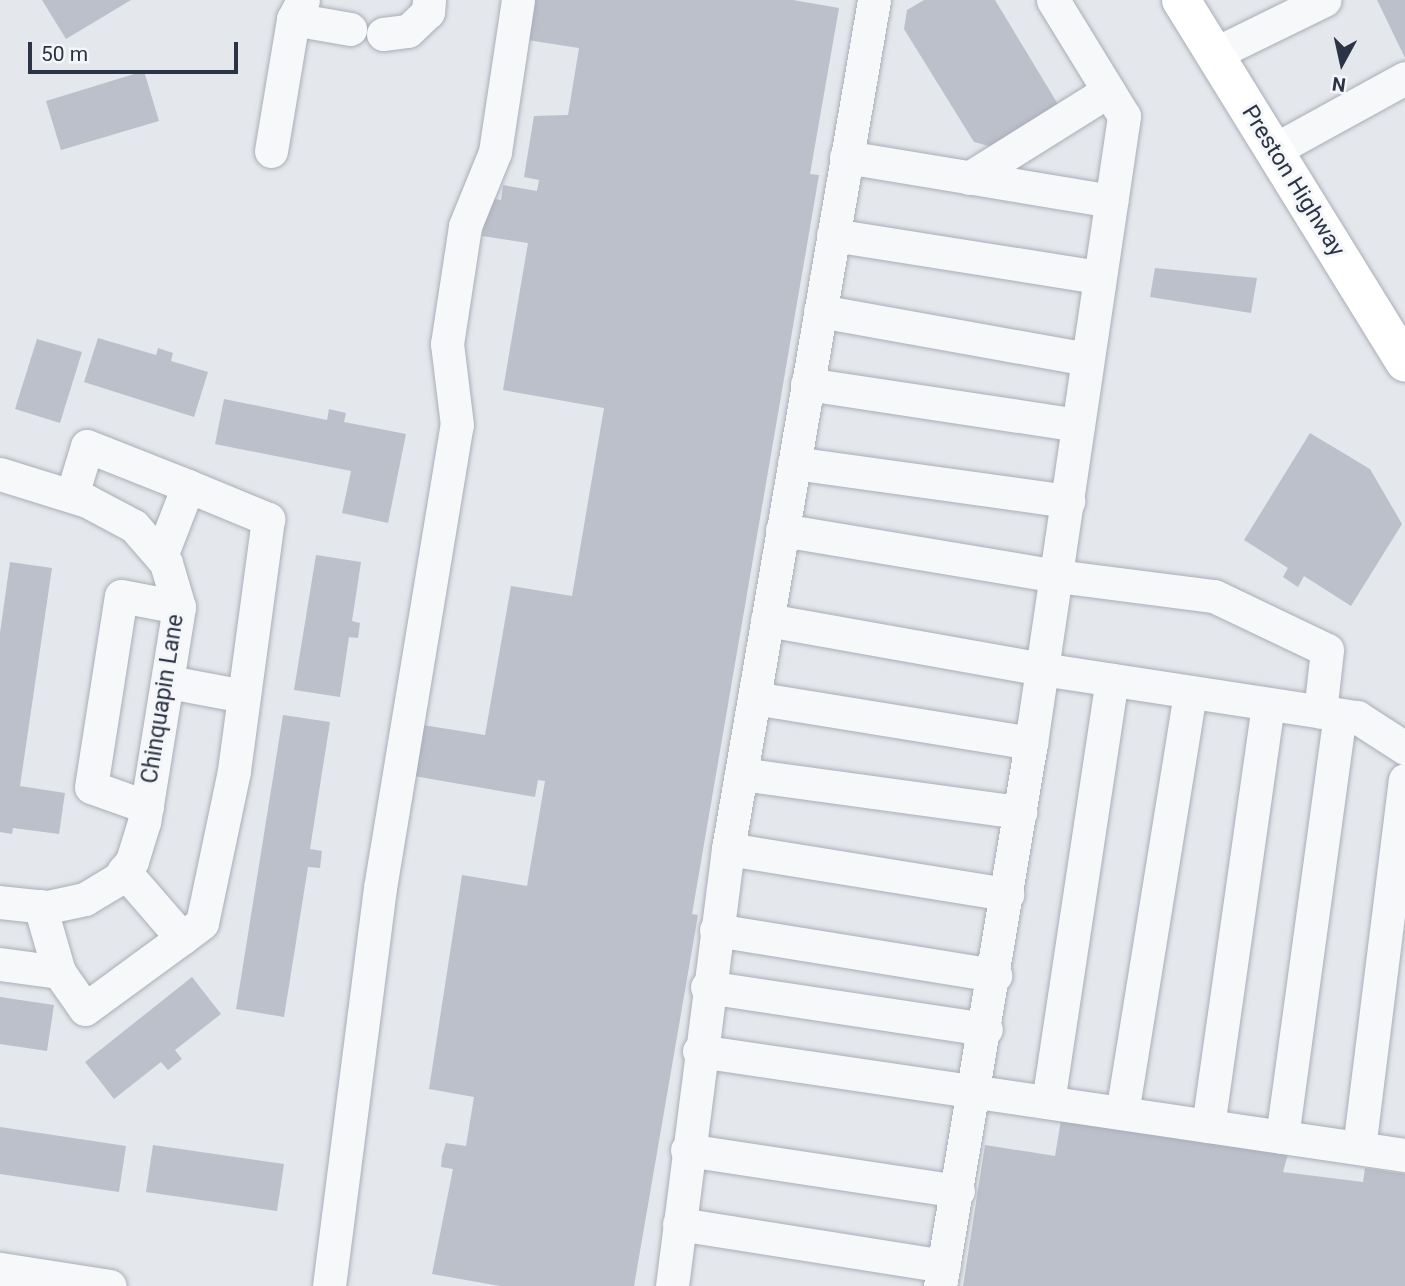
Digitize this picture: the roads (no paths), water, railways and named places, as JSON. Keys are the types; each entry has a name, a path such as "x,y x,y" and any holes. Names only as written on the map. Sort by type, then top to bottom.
{"main road":[{"name":"Preston Highway","path":"1181,0 1405,362"}],"street":[{"path":"383,34 408,31 428,12 429,0"},
{"path":"329,1286 380,888 457,425 449,331 465,226 495,152 518,0"},
{"path":"672,1286 706,987 727,849 874,0"},
{"path":"679,1224 942,1276 995,975 1124,116 1053,0"},
{"path":"1214,54 1324,0"},
{"path":"271,151 298,10 350,29"},
{"path":"1274,150 1405,78"},
{"path":"969,177 1108,91"},
{"path":"846,158 1111,201"},
{"path":"833,235 1099,277"},
{"path":"820,311 1086,359"},
{"path":"807,384 1078,425"},
{"path":"40,906 59,972 85,1009 202,923 244,695 268,519 87,446 72,495"},
{"path":"794,463 1068,501"},
{"name":"Chinquapin Lane","path":"0,474 72,495 134,526 161,556 179,607 147,807 128,866"},
{"path":"161,556 188,486"},
{"path":"782,530 1057,576 1214,596 1327,650 1330,713 1282,1137"},
{"path":"147,807 91,787 121,596 179,607"},
{"path":"767,620 1042,669 1357,718 1405,748"},
{"path":"1048,1102 1112,680"},
{"path":"169,682 244,695"},
{"path":"1122,1113 1190,692"},
{"path":"754,698 1031,743"},
{"path":"1208,1126 1268,704"},
{"path":"741,774 1020,812"},
{"path":"1359,1148 1405,780"},
{"path":"727,849 1007,894"},
{"path":"0,902 40,906 85,899 104,890 128,866 182,938"},
{"path":"716,930 995,975"},
{"path":"0,964 59,972"},
{"path":"706,987 986,1029"},
{"path":"699,1051 1405,1155"},
{"path":"687,1150 958,1191"},
{"path":"0,1269 110,1286"}]}
